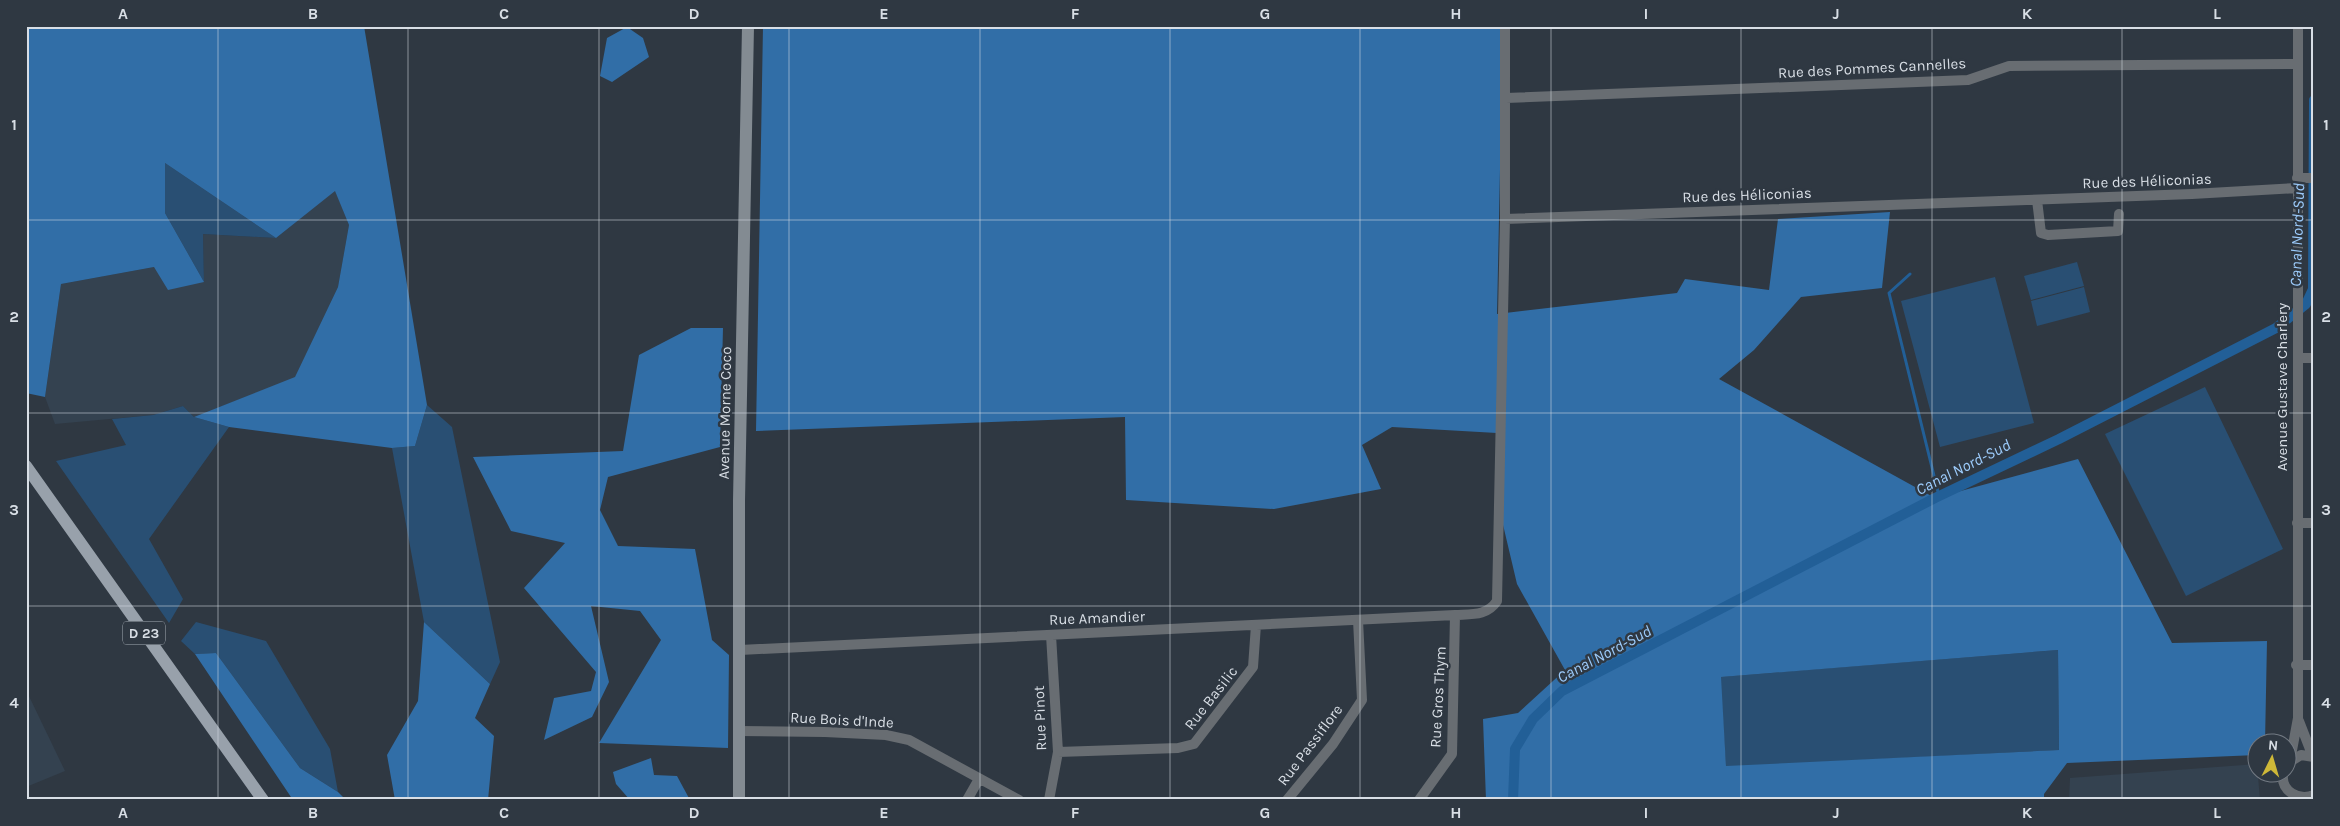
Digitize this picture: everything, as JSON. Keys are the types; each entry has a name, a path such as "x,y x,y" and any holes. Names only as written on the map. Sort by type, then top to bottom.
{"main road":[{"name":"D 23","path":"26,466 263,800"}],"street":[{"name":"Avenue Morne Coco","path":"739,800 739,501 748,26"},
{"name":"Rue Amandier","path":"740,650 1455,616 1482,614 1491,610 1497,601 1505,218 1505,26"},
{"name":"Avenue Gustave Charlery","path":"2295,734 2298,718 2296,665 2298,523 2305,358 2297,322 2299,181 2298,26"},
{"name":"Rue des Pommes Cannelles","path":"1506,98 1968,80 2009,66 2298,64"},
{"name":"Rue des Héliconias","path":"1505,218 2192,194 2314,178"},
{"path":"2037,200 2038,228 2041,233 2118,231 2119,214"},
{"path":"2298,523 2314,523"},
{"name":"Rue Gros Thym","path":"1419,800 1452,754 1455,616"},
{"name":"Rue Passiflore","path":"1287,800 1332,744 1362,700 1358,620"},
{"name":"Rue Basilic","path":"1058,752 1178,748 1194,744 1253,667 1256,625"},
{"name":"Rue Pinot","path":"1049,800 1058,752 1051,635"},
{"path":"2296,665 2314,665"},
{"name":"Avenue Gustave Charlery","path":"2298,718 2313,757"},
{"name":"Rue Bois d'Inde","path":"738,731 825,732 894,736 910,740 1019,800"},
{"path":"2298,757 2301,755 2313,757"},
{"path":"967,800 979,779"},
{"path":"2284,784 2295,797 2305,798 2314,796"}],"shaded area":[{"path":"26,26 364,26 427,405 415,446 392,448 229,427 194,417 295,377 338,287 349,225 335,191 276,238 165,163 165,213 204,282 168,290 154,267 61,284 45,397 26,393"},
{"path":"763,26 1503,26 1497,314 1677,293 1685,279 1769,290 1778,219 1890,212 1882,288 1801,297 1754,350 1719,379 1935,498 2078,459 2172,643 2267,641 2265,734 2248,734 2248,755 2067,763 2044,794 2044,800 1486,800 1483,719 1518,713 1565,670 1517,584 1500,512 1497,433 1392,427 1362,445 1381,489 1274,509 1126,500 1125,417 756,431","holes":["2058,650 2059,750 1726,766 1721,677"]},
{"path":"627,27 643,38 649,57 612,82 600,76 607,38"},
{"path":"165,163 276,238 203,234 204,282 165,213"},
{"path":"335,190 349,225 338,287 295,378 194,417 183,406 153,415 55,424 45,397 61,284 154,267 204,281 203,234 276,238"},
{"path":"2077,262 2084,286 2031,300 2024,276"},
{"path":"1995,277 2034,423 1940,447 1901,301"},
{"path":"2084,287 2090,312 2037,326 2031,301"},
{"path":"691,328 723,328 720,447 608,477 600,510 618,546 695,549 712,640 729,655 728,748 599,743 661,640 640,611 591,606 609,682 592,717 544,740 554,698 591,691 596,672 524,588 565,543 511,531 473,457 623,451 639,355"},
{"path":"2205,387 2283,549 2186,596 2105,434"},
{"path":"427,405 452,427 500,662 490,684 424,622 392,448 415,446"},
{"path":"183,406 194,417 229,427 149,539 183,599 169,623 56,461 126,445 112,419 153,415"},
{"path":"196,622 266,641 330,749 338,792 300,768 216,653 195,654 181,641"},
{"path":"424,622 490,684 475,718 494,736 488,800 395,800 387,755 418,701"},
{"path":"2058,650 2059,750 1726,767 1720,677"},
{"path":"216,653 300,768 338,792 346,800 293,800 195,654"},
{"path":"26,690 65,771 26,787"},
{"path":"651,758 654,775 677,776 690,800 630,800 616,784 613,772"},
{"path":"2248,765 2248,784 2259,784 2260,800 2069,800 2070,778"}],"waterway":[{"name":"Canal Nord-Sud","path":"1513,800 1515,749 1533,719 1562,691 1935,498 2059,439 2276,328 2306,304 2313,289 2314,100"},
{"path":"1910,274 1889,293 1939,496"}]}
